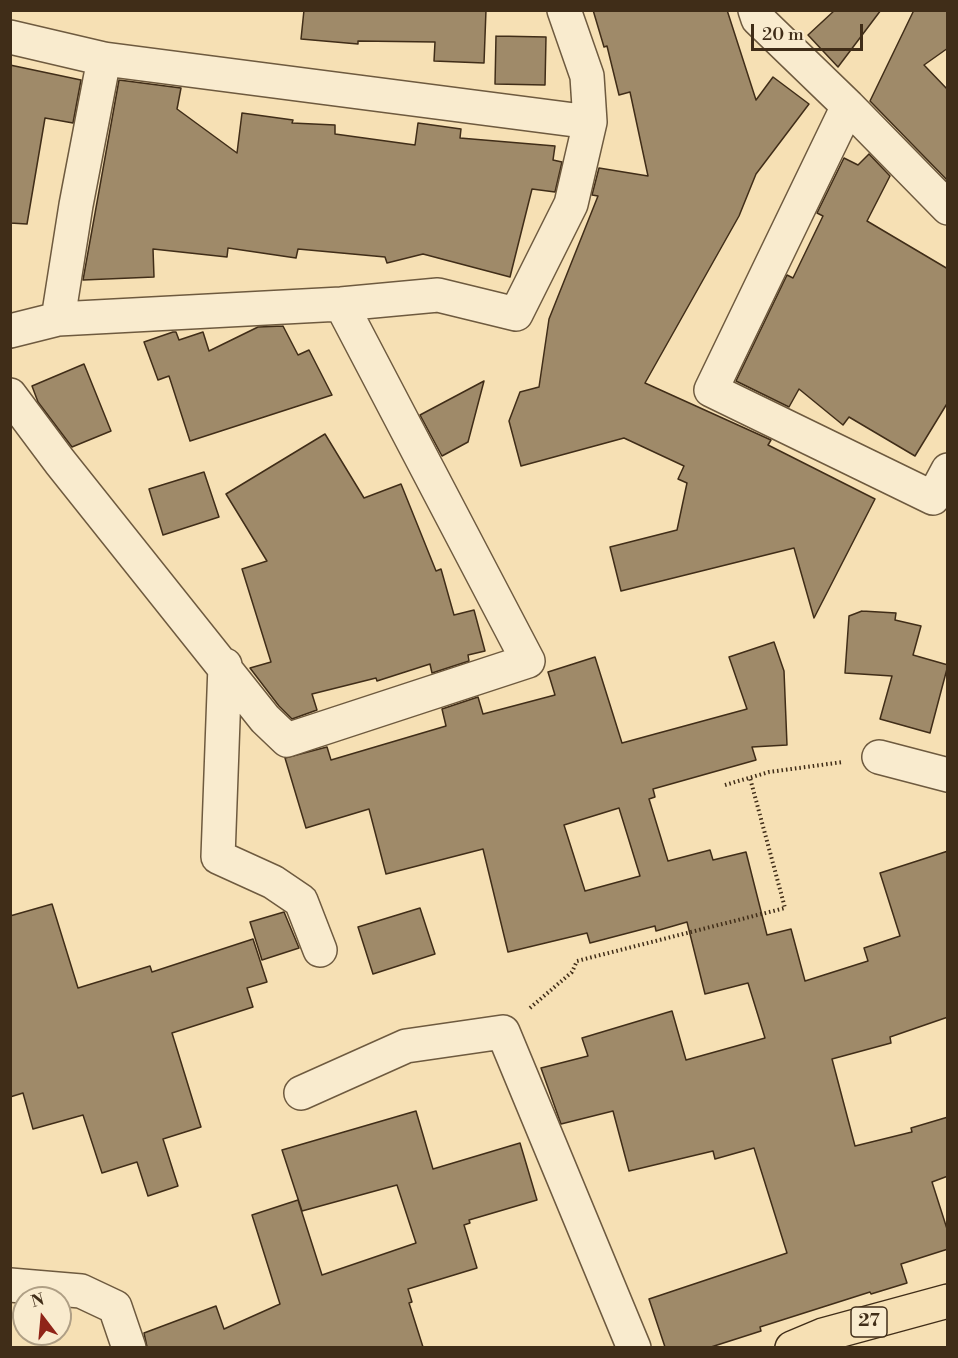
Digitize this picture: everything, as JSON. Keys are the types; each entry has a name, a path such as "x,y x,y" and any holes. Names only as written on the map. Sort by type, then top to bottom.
{"main road":[{"name":"27","path":"792,1347 823,1335 948,1301"}],"street":[{"path":"10,331 58,319 341,304 438,295 516,314 571,204 590,122 587,76 564,10"},
{"path":"755,10 758,19 948,208"},
{"path":"10,37 104,59 590,122"},
{"path":"58,319 75,205 104,59"},
{"path":"848,106 711,390 933,498 948,470"},
{"path":"10,395 60,462 225,665 265,719 287,740 528,661 341,304"},
{"path":"225,665 218,857 273,882 301,901 320,950"},
{"path":"879,757 948,775"},
{"path":"301,1094 406,1046 503,1032 634,1347"},
{"path":"10,1285 81,1291 115,1307 129,1347"}],"path":[{"path":"725,785 769,772 879,757"},
{"path":"503,1032 572,972 577,961 784,908 750,778"}],"building":[{"path":"304,10 486,10 484,63 434,61 435,42 358,41 358,44 301,39"},
{"path":"593,10 727,10 756,100 773,77 809,104 756,174 739,216 645,383 771,440 768,445 875,499 814,618 794,548 621,591 610,547 677,530 687,483 678,479 684,466 624,438 521,466 509,421 520,392 539,387 549,319 598,196 592,195 599,168 648,176 630,92 619,95 607,46 604,47"},
{"path":"835,10 881,10 838,67 808,35"},
{"path":"914,10 948,10 948,48 924,65 948,90 948,181 870,101"},
{"path":"496,36 546,37 545,85 495,84"},
{"path":"10,65 81,80 73,123 45,118 27,224 10,223"},
{"path":"119,80 181,88 177,109 237,153 242,113 293,120 292,123 335,125 335,134 415,145 418,123 461,129 460,138 555,146 553,160 562,162 555,192 532,189 510,277 423,254 387,263 385,257 298,249 296,258 228,248 227,257 153,249 154,277 83,280"},
{"path":"869,154 890,176 867,221 948,269 948,402 915,456 849,417 843,425 799,389 789,407 736,381 787,275 793,278 823,216 817,213 844,158 858,165"},
{"path":"283,326 298,355 309,350 332,395 190,441 169,376 158,380 144,342 173,332 176,332 179,340 203,332 209,351 258,327"},
{"path":"84,364 111,431 72,447 38,402 32,386"},
{"path":"484,381 468,442 442,456 420,415"},
{"path":"325,434 364,498 401,484 436,571 441,569 454,615 474,610 485,651 468,655 469,661 432,673 430,664 377,681 376,678 312,694 317,710 292,719 250,668 271,662 242,569 267,561 226,494"},
{"path":"204,472 219,517 163,535 149,489"},
{"path":"862,611 896,613 895,620 921,626 913,655 948,665 930,733 880,719 892,676 845,673 849,616"},
{"path":"774,642 784,671 787,745 752,747 756,760 653,789 655,797 649,799 668,861 710,850 713,860 746,852 767,935 791,929 805,981 868,961 864,948 900,936 880,873 948,851 948,1017 890,1037 891,1043 832,1059 855,1146 912,1132 911,1128 948,1117 948,1176 932,1182 948,1232 948,1249 901,1264 907,1283 871,1294 870,1292 760,1327 761,1331 711,1347 665,1347 649,1299 787,1253 754,1148 715,1159 713,1151 629,1171 613,1111 561,1124 541,1068 588,1056 582,1038 672,1011 686,1060 765,1038 748,983 705,994 687,922 656,931 655,926 590,943 587,933 508,952 483,849 386,874 369,809 306,828 285,758 327,747 331,760 446,726 442,709 478,697 483,714 555,695 548,672 595,657 622,743 747,709 729,657","holes":["619,808 640,876 585,891 564,825"]},
{"path":"52,904 78,988 150,966 152,972 253,939 267,982 247,988 253,1007 172,1033 201,1127 163,1139 178,1186 148,1196 137,1162 102,1173 83,1115 33,1129 23,1093 10,1097 10,916"},
{"path":"420,908 435,954 373,974 358,927"},
{"path":"284,912 299,948 262,960 250,922"},
{"path":"416,1111 433,1169 520,1143 537,1200 469,1220 470,1223 464,1225 477,1268 408,1289 412,1302 409,1303 423,1347 147,1347 144,1333 216,1306 224,1329 280,1304 252,1215 298,1200 322,1275 416,1243 397,1185 302,1211 282,1150"}]}
